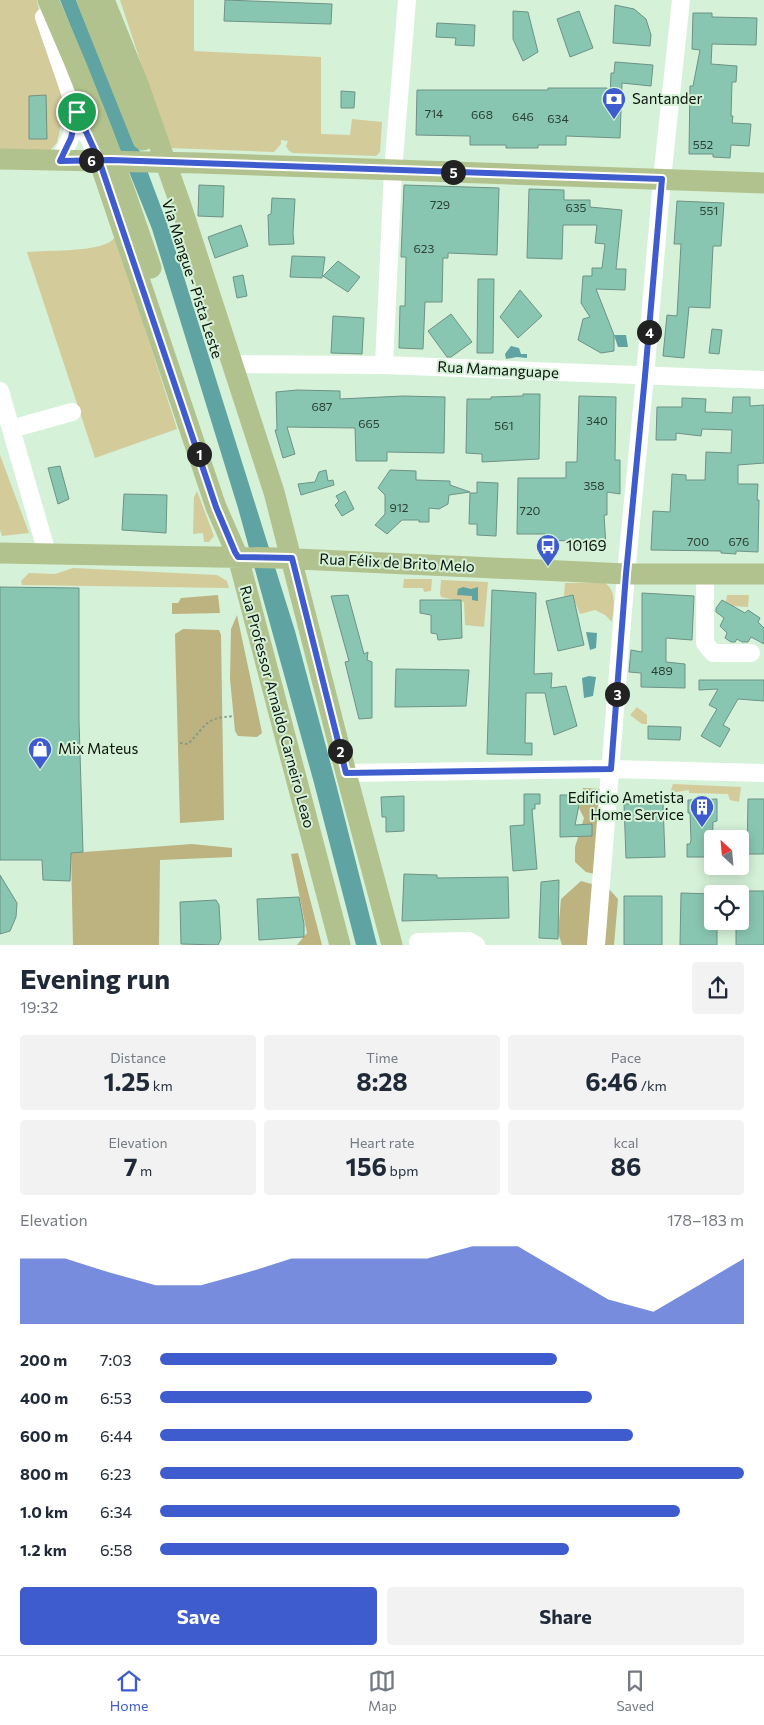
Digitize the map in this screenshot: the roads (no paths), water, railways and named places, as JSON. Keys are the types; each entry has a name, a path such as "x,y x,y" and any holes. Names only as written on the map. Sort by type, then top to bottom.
{"main road":[{"name":"Via Mangue - Pista Leste","path":"87,0 182,239 241,437 284,558"},
{"path":"104,0 138,84 162,163 233,364 274,492 284,558 346,773 392,945"},
{"path":"46,8 72,54 128,196 229,504 242,557"},
{"path":"0,159 105,160 764,183"},
{"name":"Rua Professor Arnaldo Carneiro Leao","path":"105,160 216,507 242,557 340,945"},
{"name":"Rua Félix de Brito Melo","path":"0,553 284,558 626,574 764,574"}],"street":[{"path":"384,365 393,171 407,0"},
{"path":"596,945 626,574 662,179 681,0"},
{"path":"46,8 77,112 105,160"},
{"path":"60,161 71,138 77,112"},
{"name":"Rua Mamanguape","path":"233,364 384,365 764,380"},
{"path":"0,391 47,553"},
{"path":"11,429 72,412"},
{"path":"706,573 705,643 714,653 751,653"},
{"path":"346,773 611,769 764,773"},
{"path":"418,942 469,941 476,945"}],"water":[{"path":"60,0 76,0 141,154 168,226 295,631 377,945 356,945 314,783 238,508 152,229"},
{"path":"614,335 626,335 628,347 618,347"},
{"path":"511,346 519,348 521,354 527,354 527,358 506,359 505,354"},
{"path":"463,587 471,589 478,587 478,601 472,600 472,596 457,595 458,589"},
{"path":"586,632 597,633 596,648 590,650"},
{"path":"596,677 593,696 584,698 582,678"}],"place":[{"name":"Santander","path":"614,120"},
{"name":"10169","path":"548,567"},
{"name":"Mix Mateus","path":"40,770"},
{"name":"Edificio Ametista Home Service","path":"702,828"}]}
